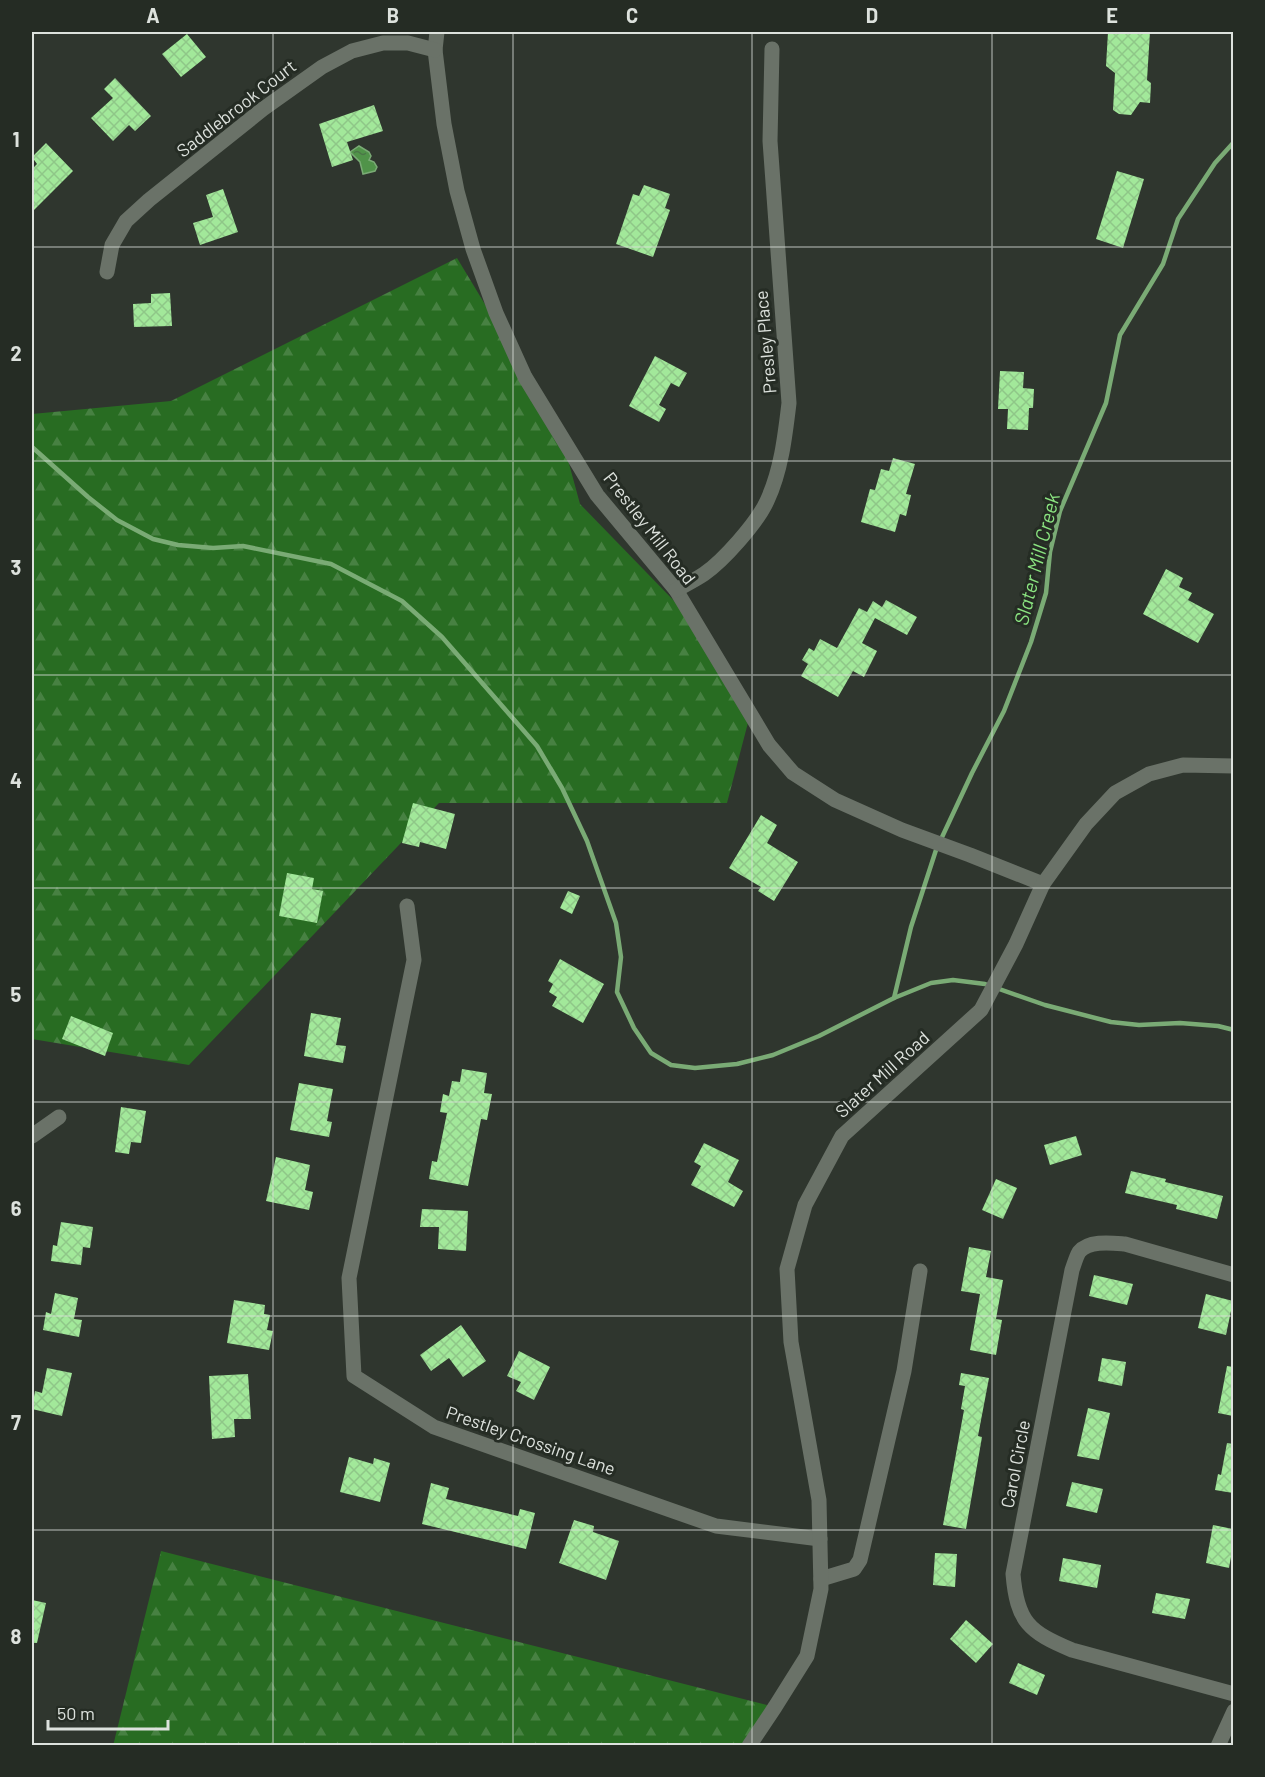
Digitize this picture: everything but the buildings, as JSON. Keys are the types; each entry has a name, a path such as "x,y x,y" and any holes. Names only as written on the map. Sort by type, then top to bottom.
{"street":[{"name":"Prestley Mill Road","path":"437,32 435,50 444,124 456,191 473,249 496,313 525,377 597,495 676,590 769,744 793,773 836,800 893,826 1043,884"},
{"name":"Saddlebrook Court","path":"106,272 111,245 126,221 263,109 321,67 352,51 382,43 408,43 435,50"},
{"name":"Presley Place","path":"676,590 705,573 736,543 766,503 777,475 785,441 789,404 770,141 772,49"},
{"name":"Slater Mill Road","path":"749,1746 807,1656 821,1589 819,1500 791,1342 787,1269 806,1204 842,1136 981,1010 1016,944 1043,884 1086,824 1115,793 1149,774 1183,765 1233,766"},
{"name":"Prestley Crossing Lane","path":"407,906 414,960 349,1278 354,1376 434,1427 456,1435 716,1526 819,1539"},
{"path":"32,1136 59,1117"},
{"name":"Carol Circle","path":"1233,1275 1125,1244 1091,1245 1080,1252 1072,1270 1013,1574 1020,1614 1033,1629 1053,1642 1072,1650 1233,1694"},
{"path":"820,1579 854,1569 860,1560 904,1371 920,1271"},
{"path":"1218,1746 1233,1711"}],"green space":[{"path":"457,258 559,427 580,504 679,606 750,715 727,803 439,803 189,1065 32,1039 32,414 171,401"},
{"path":"161,1551 775,1707 749,1745 113,1746"}],"water":[{"path":"359,146 369,152 371,156 369,160 377,167 375,171 363,174 360,162 350,152"}],"waterway":[{"name":"Slater Mill Creek","path":"894,998 911,927 936,850 1004,711 1031,642 1046,593 1050,552 1060,511 1106,403 1120,335 1163,264 1178,219 1215,163 1234,142"},
{"path":"32,447 117,520 153,539 178,545 213,548 243,546 331,564 402,601 442,637 537,746 562,788 587,841 616,923 621,957 617,992 634,1028 651,1053 671,1065 695,1068 737,1064 773,1055 819,1036 894,998 931,983 953,980 985,984 1045,1005 1111,1022 1139,1025 1180,1023 1218,1026 1234,1030"}]}
